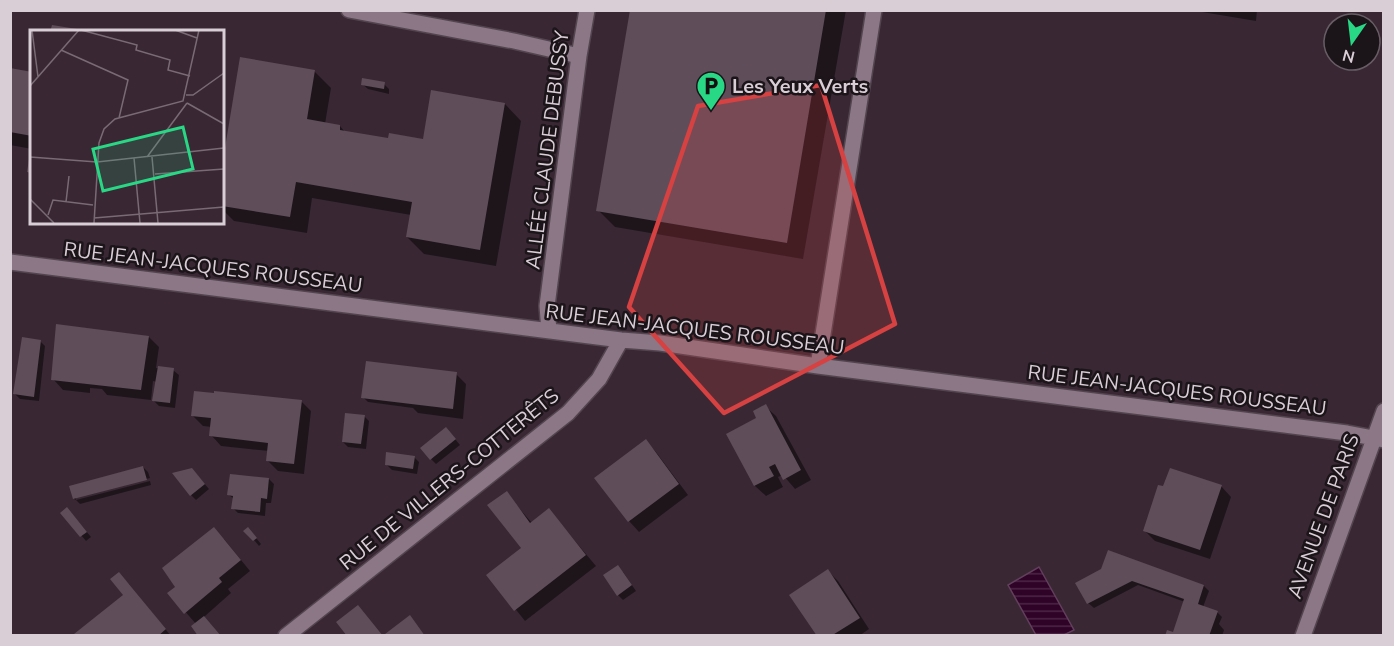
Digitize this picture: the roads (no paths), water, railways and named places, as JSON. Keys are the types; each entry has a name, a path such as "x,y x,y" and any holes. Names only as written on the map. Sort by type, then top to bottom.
{"street":[{"path":"349,10 514,41 579,56"},
{"name":"ALLÉE CLAUDE DEBUSSY","path":"549,331 547,306 587,10"},
{"path":"818,366 874,10"},
{"name":"RUE JEAN-JACQUES ROUSSEAU","path":"10,262 621,340 660,343 818,366 1379,439"},
{"name":"RUE DE VILLERS-COTTERÊTS","path":"286,636 568,413 599,379 621,340"},
{"name":"AVENUE DE PARIS","path":"1303,636 1379,439 1383,411"}],"place":[{"name":"Les Yeux Verts","path":"711,112"}]}
